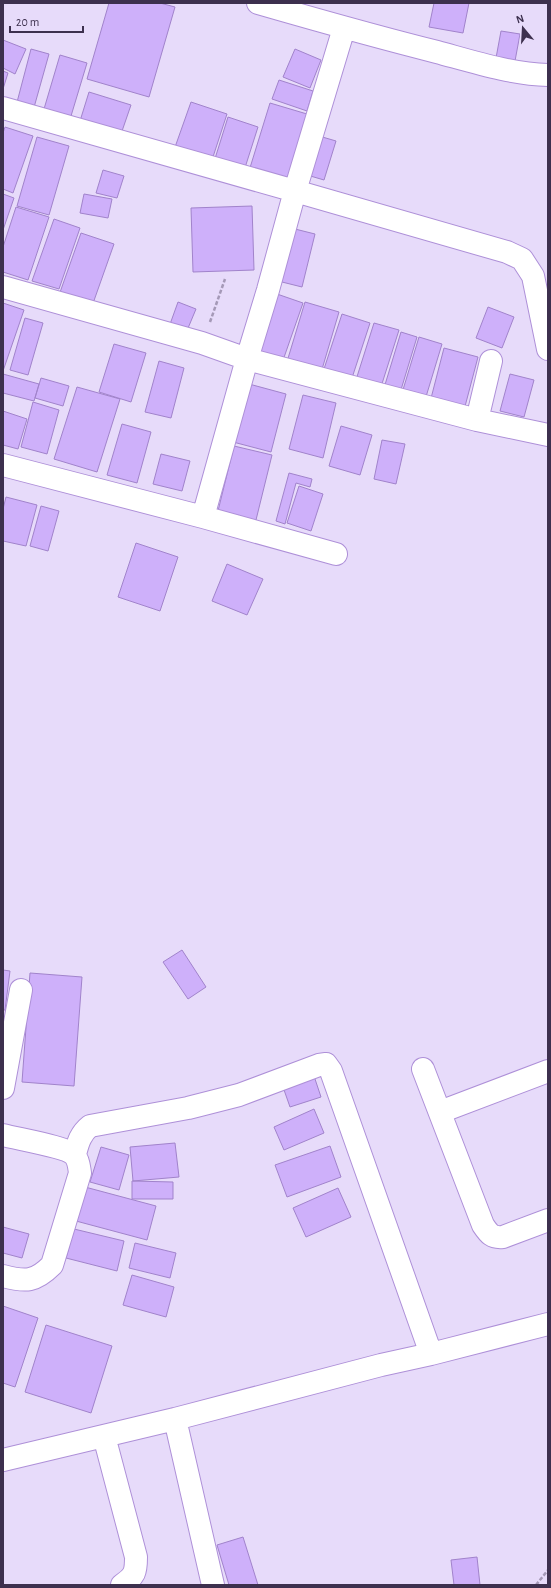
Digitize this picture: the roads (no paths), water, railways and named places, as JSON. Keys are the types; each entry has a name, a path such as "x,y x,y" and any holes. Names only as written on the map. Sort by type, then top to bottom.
{"street":[{"path":"258,3 344,28 497,68 533,75 548,75"},
{"path":"203,516 295,191 344,28"},
{"path":"3,108 507,252 522,259 533,276 548,349"},
{"path":"3,287 202,343 247,359 477,420 548,435"},
{"path":"477,420 491,361"},
{"path":"3,465 203,516 336,554"},
{"path":"3,1088 21,990"},
{"path":"3,1276 17,1280 30,1280 41,1275 52,1265 80,1174 79,1162 75,1154 80,1137 90,1126 151,1116 239,1095 319,1064 326,1064 331,1071 430,1354"},
{"path":"423,1069 483,1225 490,1236 496,1238 503,1237 548,1220"},
{"path":"440,1112 548,1071"},
{"path":"3,1135 61,1149 75,1154"},
{"path":"3,1460 175,1419 381,1365 548,1324"},
{"path":"175,1419 214,1585"},
{"path":"104,1436 136,1557 136,1570 131,1579 122,1585"}]}
